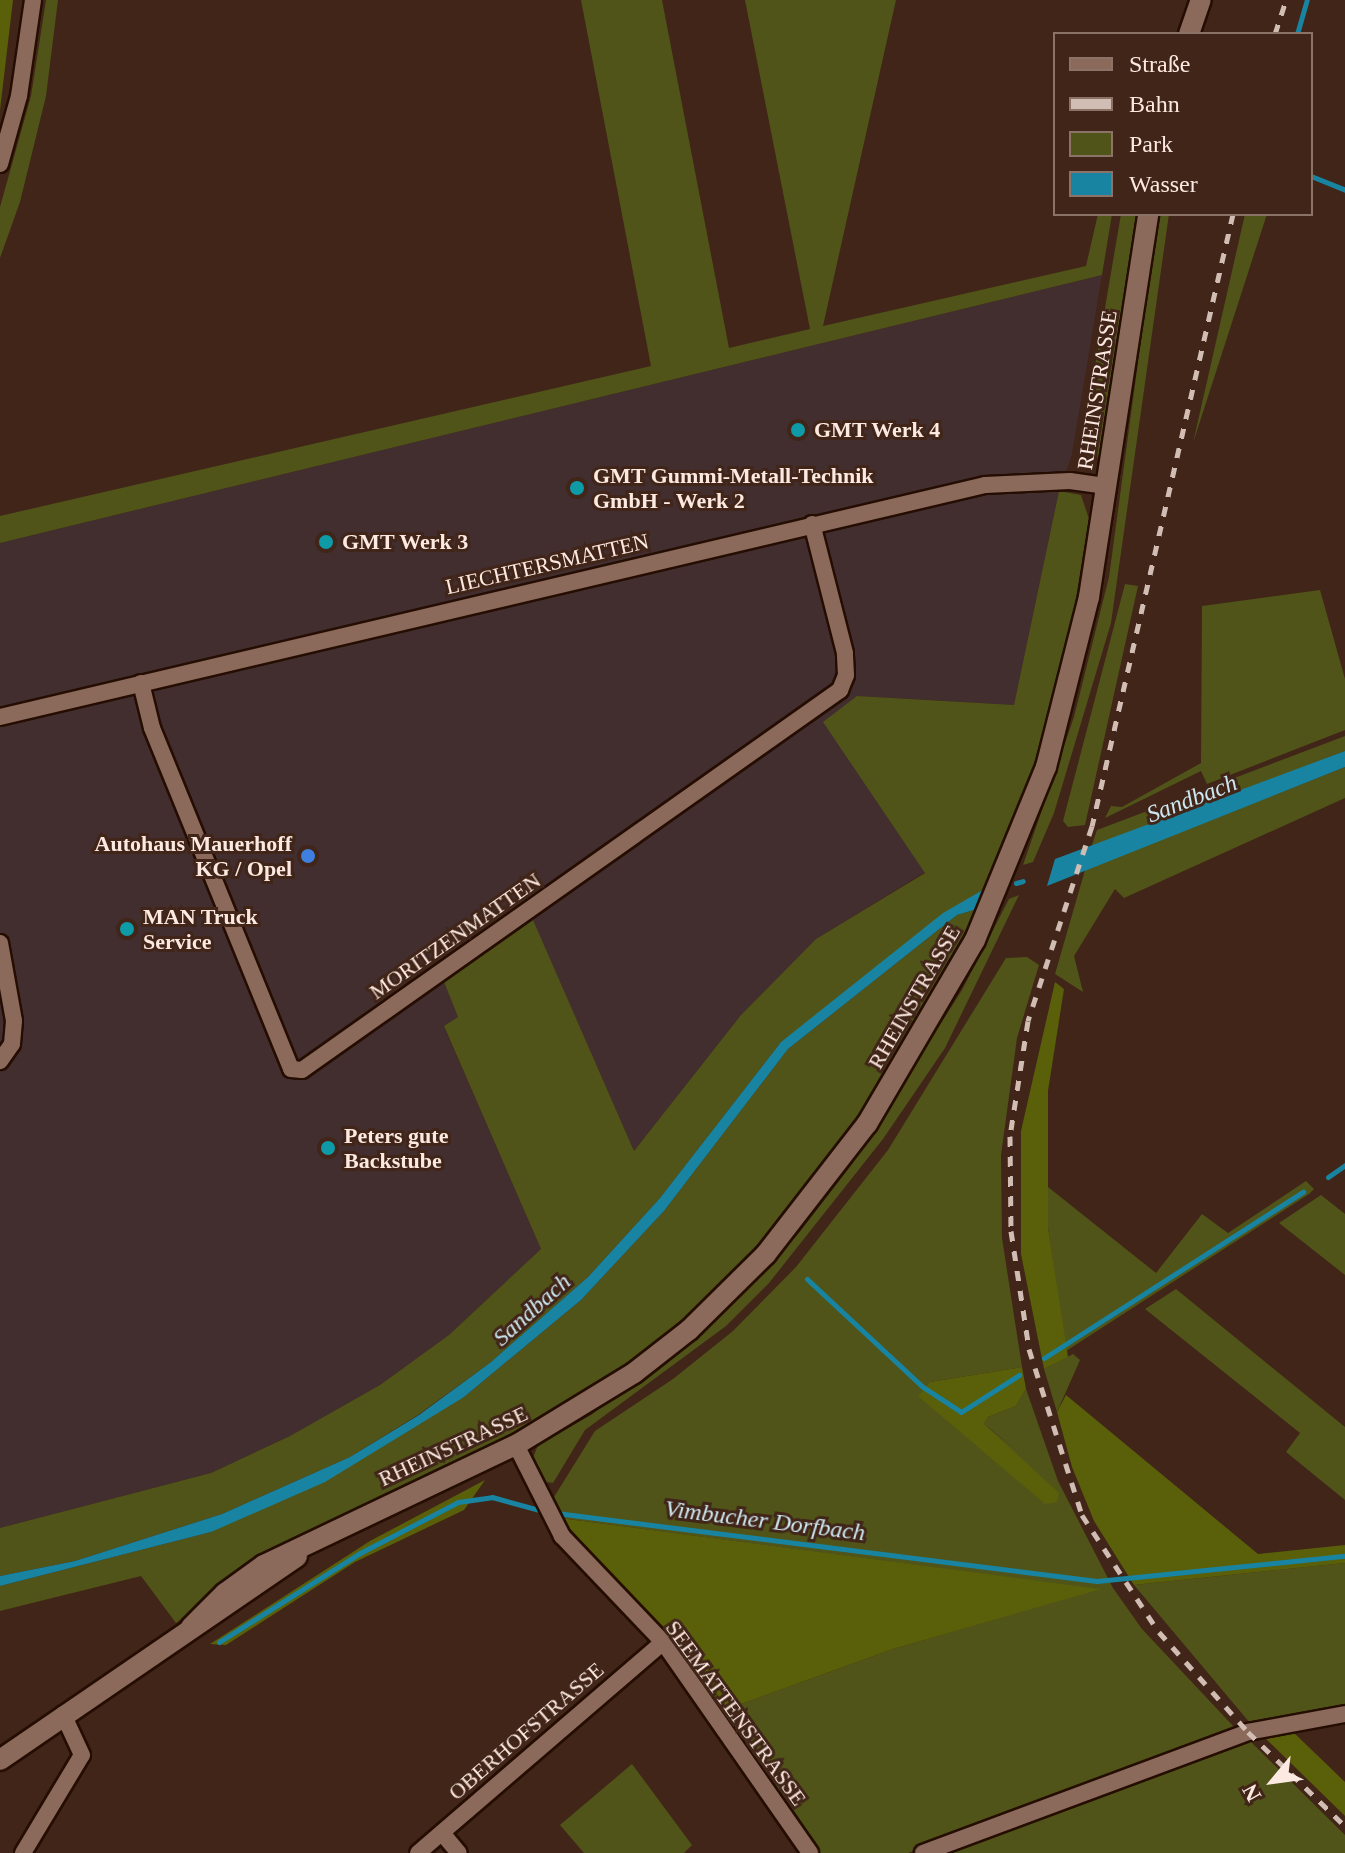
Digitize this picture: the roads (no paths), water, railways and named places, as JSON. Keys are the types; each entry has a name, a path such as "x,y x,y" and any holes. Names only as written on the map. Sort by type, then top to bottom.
{"street":[{"path":"0,164 19,96 33,0"},
{"path":"1190,32 1201,0"},
{"name":"RHEINSTRASSE","path":"0,1760 191,1627 255,1590 321,1536 516,1445 634,1373 689,1330 766,1254 867,1124 923,1036 992,905 1069,692 1107,486 1148,216"},
{"name":"LIECHTERSMATTEN","path":"0,717 985,485 1055,480 1107,486"},
{"name":"MORITZENMATTEN","path":"141,683 152,728 291,1069 302,1070 840,690 846,675 845,653 812,524"},
{"path":"0,943 14,1021 12,1044 0,1061"},
{"name":"SEEMATTENSTRASSE","path":"516,1445 562,1536 663,1642 810,1853"},
{"name":"OBERHOFSTRASSE","path":"418,1853 663,1642"},
{"path":"23,1853 82,1755 63,1714"},
{"path":"923,1853 1248,1732 1345,1714"},
{"path":"442,1833 459,1853"}],"water":[{"path":"1345,751 1345,767 1047,886 1055,859"},
{"path":"988,887 977,909 957,915 788,1049 664,1211 581,1300 464,1397 325,1482 211,1532 0,1586 0,1576 75,1561 222,1514 350,1457 419,1415 491,1362 588,1277 660,1198 781,1042 943,913"}],"waterway":[{"path":"1298,32 1307,0"},
{"path":"1313,177 1345,190"},
{"name":"Sandbach","path":"1016,883 1023,881"},
{"path":"1328,1177 1345,1165"},
{"path":"1044,1358 1303,1192"},
{"path":"807,1279 923,1387 961,1412 1019,1375"},
{"name":"Vimbucher Dorfbach","path":"219,1642 360,1553 458,1502 492,1497 546,1512"},
{"name":"Vimbucher Dorfbach","path":"556,1513 1097,1581 1345,1556"}],"railway":[{"path":"1276,32 1286,0"},
{"path":"1233,216 1092,826 1028,1021 1010,1136 1011,1231 1029,1349 1082,1515 1159,1632 1248,1732 1345,1826"}],"place":[{"name":"GMT Werk 4","path":"798,430"},
{"name":"GMT Gummi-Metall-Technik GmbH - Werk 2","path":"577,488"},
{"name":"GMT Werk 3","path":"326,542"},
{"name":"Autohaus Mauerhoff KG / Opel","path":"308,856"},
{"name":"MAN Truck Service","path":"127,929"},
{"name":"Peters gute Backstube","path":"328,1148"}]}
